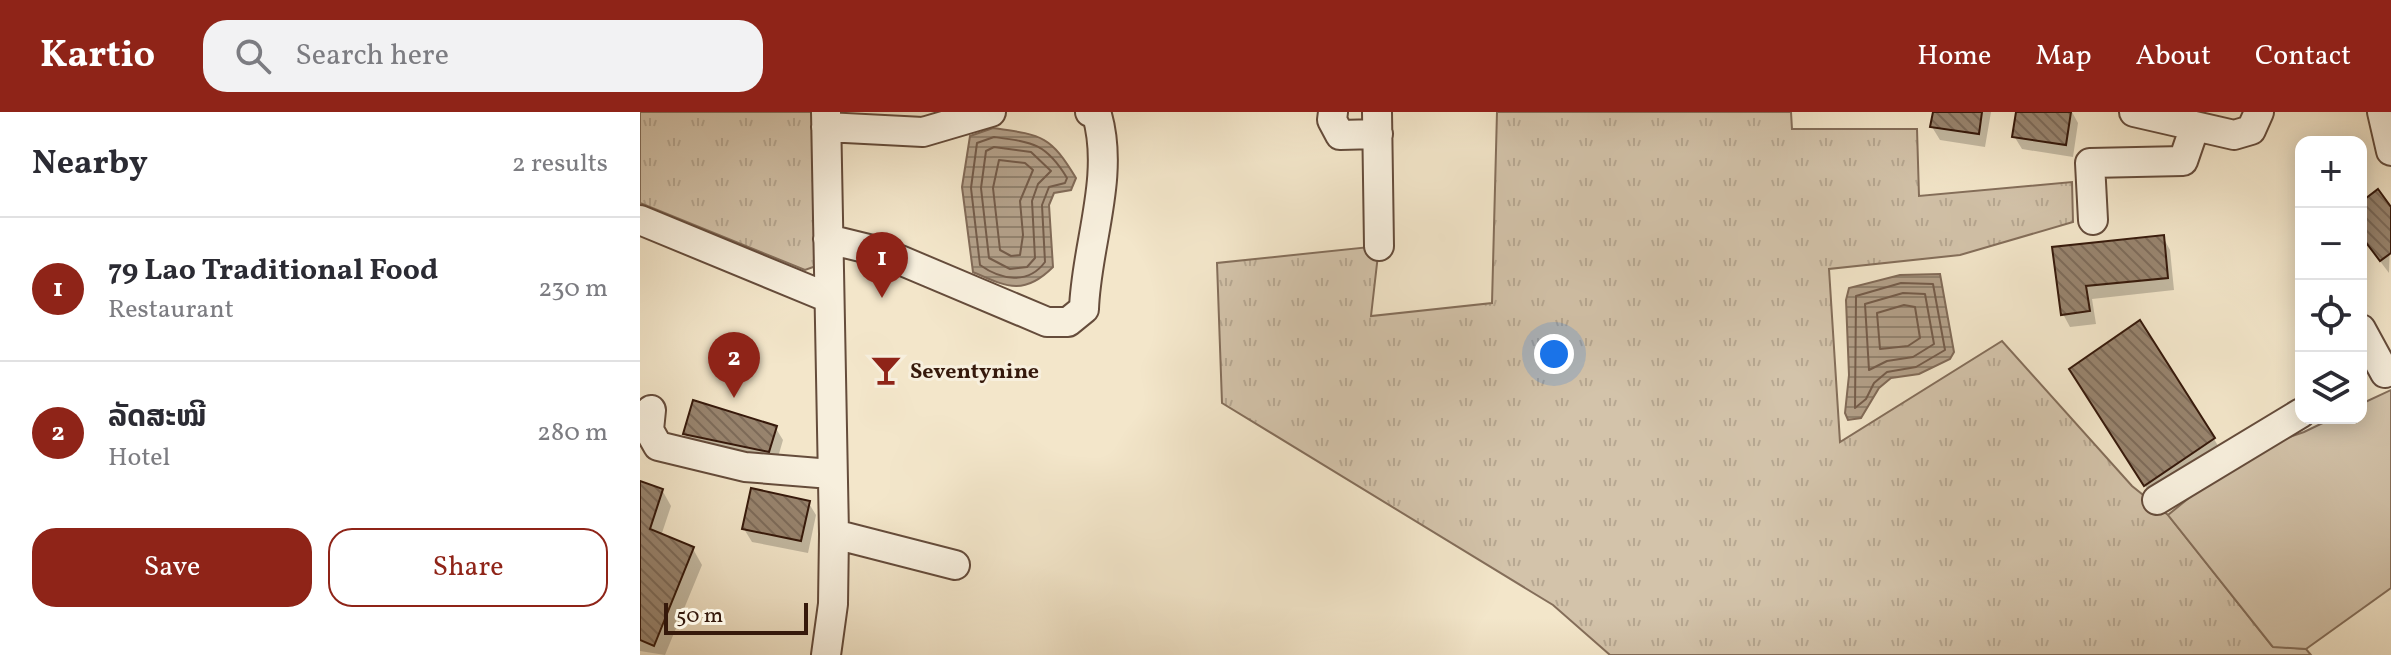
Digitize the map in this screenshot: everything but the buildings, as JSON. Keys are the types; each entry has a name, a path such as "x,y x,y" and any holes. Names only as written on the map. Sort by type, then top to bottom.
{"street":[{"path":"826,655 833,604 834,534 826,120 923,132 991,112"},
{"path":"828,239 881,252 1047,322 1068,322 1084,309 1085,277 1100,187 1104,139 1097,115 1090,112"},
{"path":"1333,112 1332,120 1340,135 1378,123 1379,246"},
{"path":"2134,112 2244,134 2251,130 2259,112"},
{"path":"2382,112 2391,151"},
{"path":"2093,220 2090,163 2183,161 2195,126"},
{"path":"640,220 829,298"},
{"path":"2367,345 2379,376"},
{"path":"651,410 649,430 658,446 831,486"},
{"path":"2157,500 2295,417"},
{"path":"640,458 831,486"},
{"path":"834,534 955,565"}],"green space":[{"path":"640,112 813,112 816,266 805,270 640,203"},
{"path":"1497,112 1791,112 1792,129 1917,129 1919,196 2072,182 2073,222 1960,255 1829,269 1840,442 2002,341 2132,486 2168,515 2272,646 2306,649 2311,655 1610,655 1553,605 1222,403 1217,263 1379,246 1371,316 1492,303"},
{"path":"2391,390 2391,588 2306,649 2273,647 2168,515 2244,453 2321,424 2367,424 2367,401"}],"water":[{"path":"993,128 1043,140 1059,153 1076,178 1071,190 1054,193 1049,205 1053,267 1024,285 1006,285 973,272 962,187 970,136"},
{"path":"1940,274 1954,352 1950,359 1919,374 1891,378 1879,388 1861,418 1848,420 1845,413 1849,375 1846,300 1849,288 1900,275"}],"place":[{"name":"79 Lao Traditional Food","path":"882,298"},
{"name":"Seventynine","path":"886,370"},
{"name":"ລັດສະໝີ","path":"734,398"}]}
